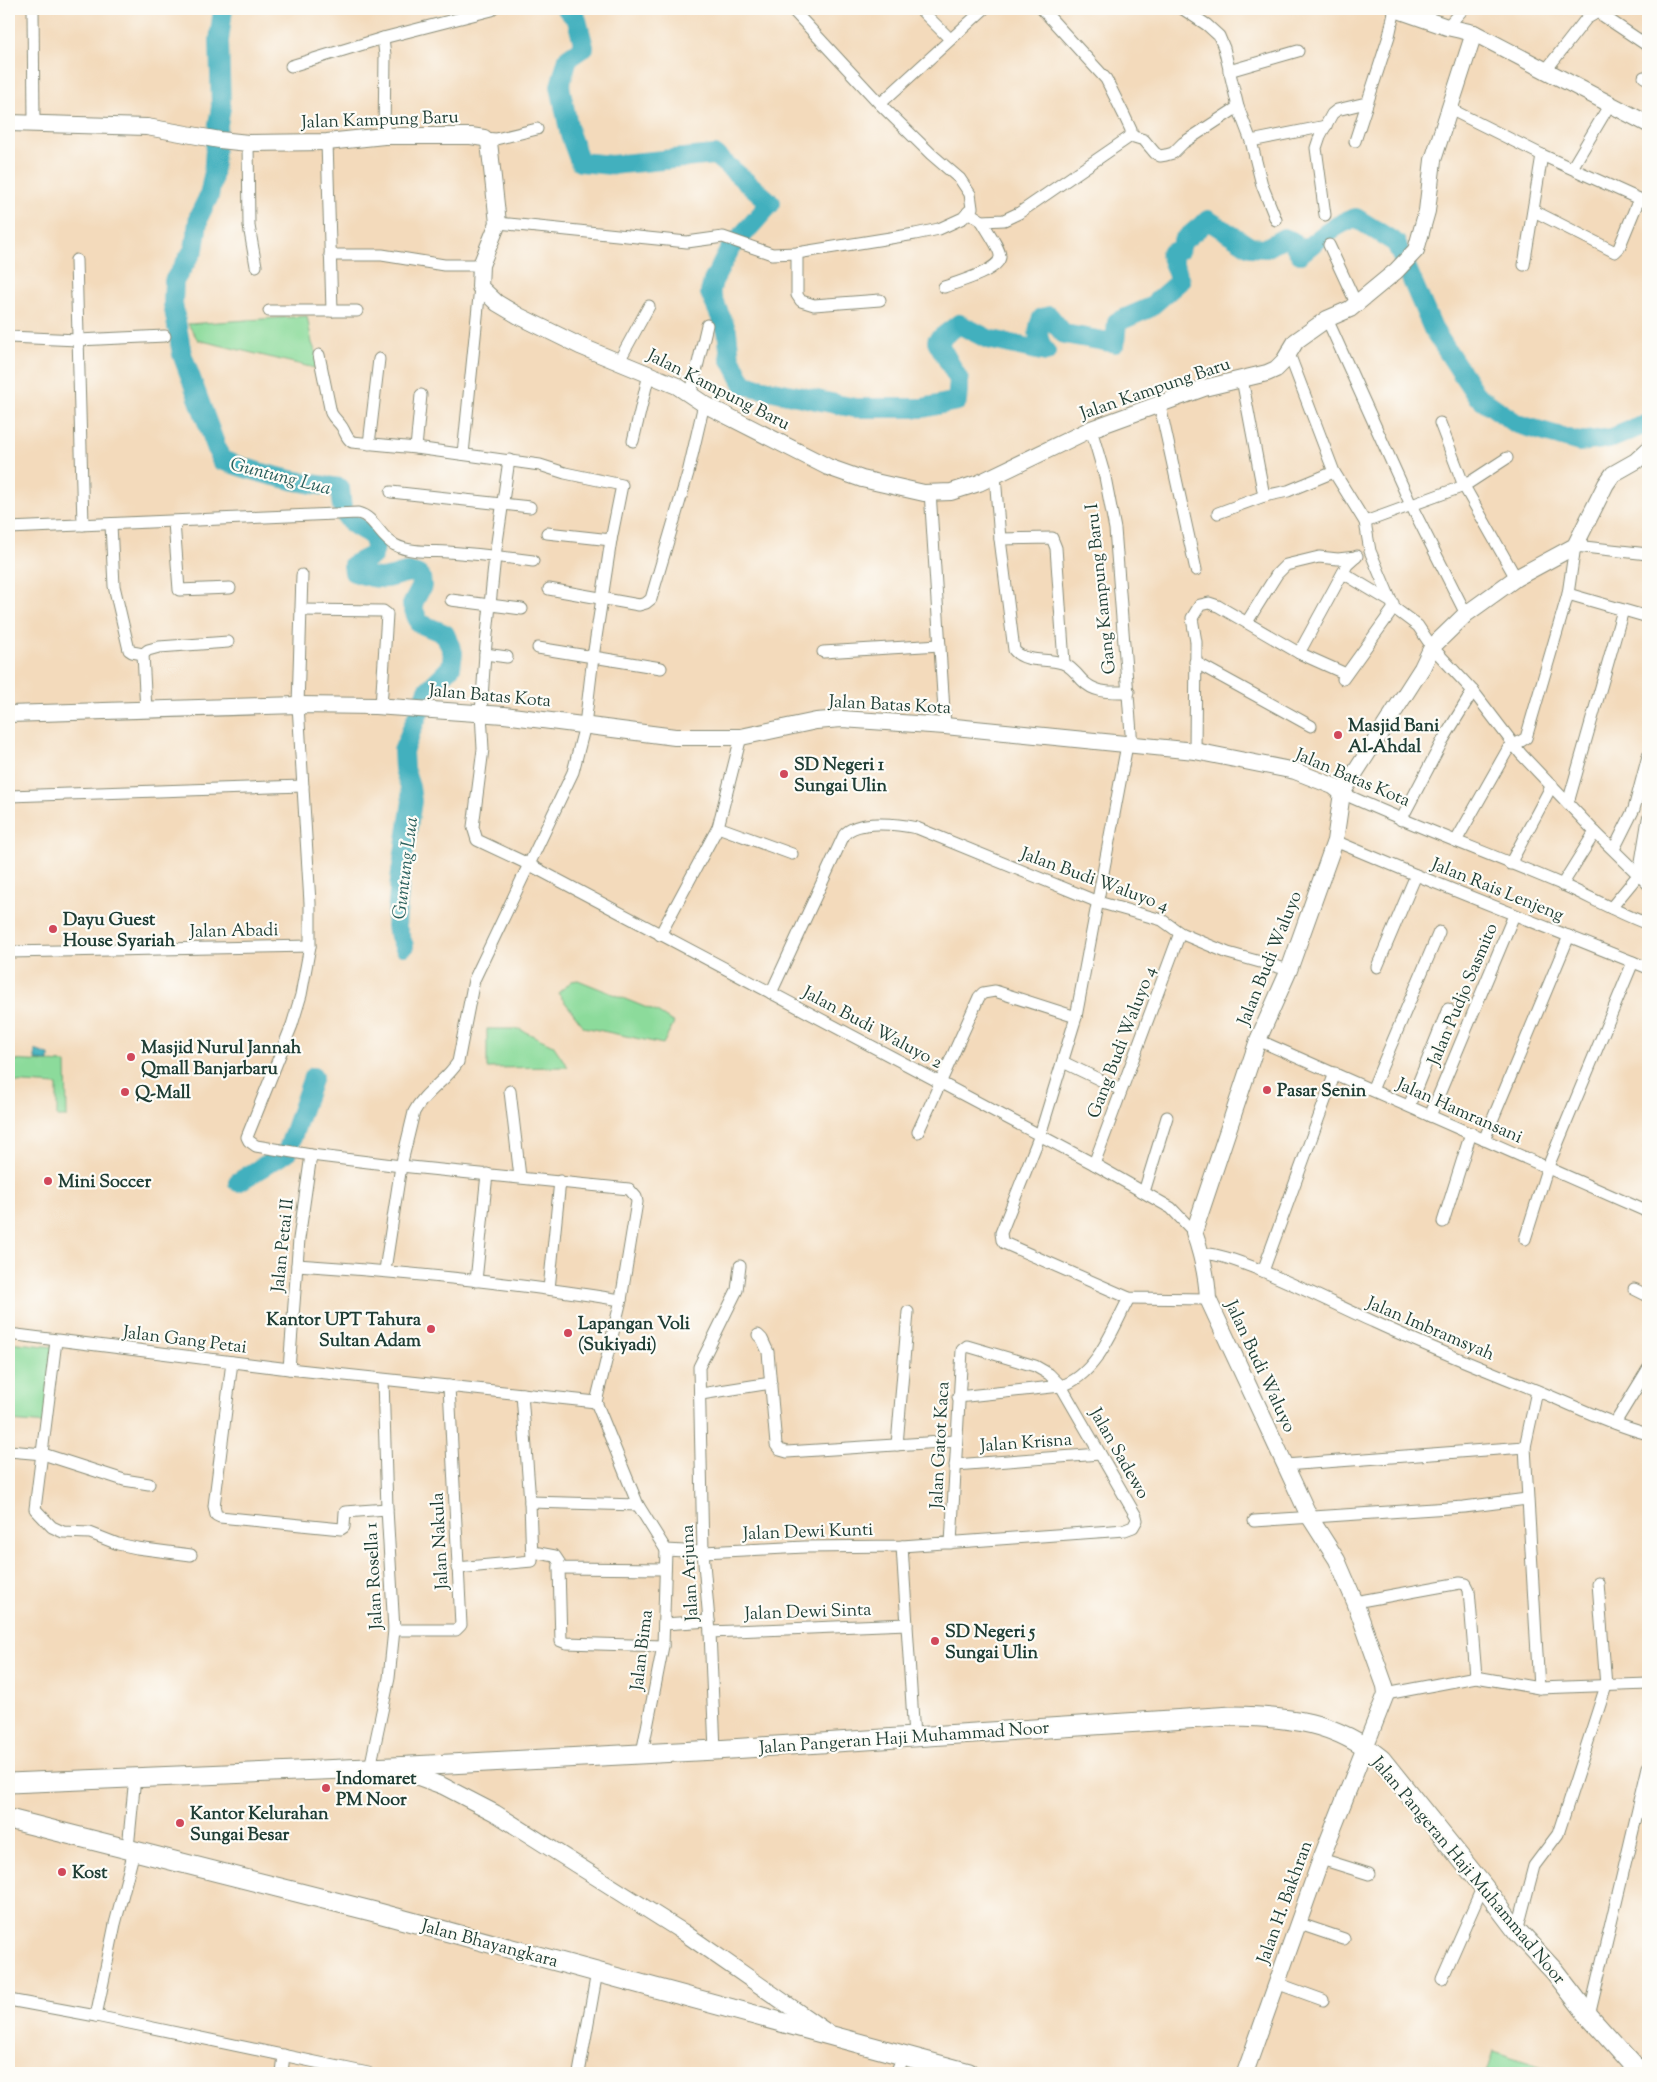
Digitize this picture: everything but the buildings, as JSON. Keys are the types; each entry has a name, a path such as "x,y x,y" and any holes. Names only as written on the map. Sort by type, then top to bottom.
{"main road":[{"name":"Jalan Pangeran Haji Muhammad Noor","path":"9,1783 392,1767 715,1750 1232,1716 1280,1717 1315,1724 1340,1732 1365,1746 1381,1759 1517,1931 1555,1972 1589,2016 1640,2073"},
{"name":"Jalan Bhayangkara","path":"9,1819 375,1912 969,2073"}],"street":[{"path":"33,9 34,122"},
{"path":"498,223 687,242 723,237 772,254 797,253 939,229 963,218 972,208 970,194 960,179 931,154 880,104 792,9"},
{"path":"920,9 950,39"},
{"path":"880,104 984,9"},
{"path":"1042,9 1106,78 1131,130 1131,136"},
{"path":"1183,9 1207,25 1219,36 1238,107 1251,141 1262,185 1276,220"},
{"path":"1355,142 1389,36 1395,9 1447,27 1474,33 1648,124"},
{"path":"1447,27 1463,9"},
{"path":"291,66 383,38 492,10"},
{"path":"1546,70 1586,19 1600,10 1648,46"},
{"path":"1474,33 1450,109 1542,155 1644,201 1615,252 1534,211"},
{"path":"383,38 385,55 384,136"},
{"path":"1229,71 1298,51"},
{"path":"1325,215 1316,148 1332,114 1336,110 1366,103"},
{"path":"1572,168 1610,104"},
{"path":"1131,136 1144,140 1160,156 1166,155 1173,153 1183,143 1238,107"},
{"name":"Jalan Kampung Baru","path":"480,286 497,303 519,316 580,346 649,374 828,467 888,486 924,492 951,492 995,476 1091,429 1160,406 1204,388 1267,373 1276,369 1284,361 1288,351 1296,341 1327,319 1350,309 1396,271 1416,250 1427,211 1433,160 1450,109"},
{"name":"Jalan Kampung Baru","path":"9,122 147,127 248,143 327,142 384,136 472,136 484,138"},
{"path":"1251,141 1326,126"},
{"path":"484,138 496,139 537,128"},
{"path":"982,221 1004,220 1019,213 1131,136"},
{"path":"463,454 481,265 498,223 489,142 484,138"},
{"path":"327,142 332,311"},
{"path":"248,143 248,226 256,266"},
{"path":"1524,265 1542,155"},
{"path":"944,287 972,278 996,266 999,262 1000,255 982,221 968,212"},
{"path":"1329,245 1356,303"},
{"path":"797,253 796,295 801,302 814,305 880,300"},
{"path":"330,255 382,255 444,265 481,265"},
{"path":"76,260 83,525"},
{"path":"618,361 649,306"},
{"path":"269,311 356,311"},
{"path":"1327,319 1411,506 1466,614"},
{"path":"549,589 639,605 646,603 654,595 688,473 706,326"},
{"path":"9,337 78,340 165,336"},
{"path":"1288,351 1334,472 1364,522 1370,551 1394,606"},
{"path":"319,355 330,413 342,427 349,440 540,465 565,473 622,485 602,598 585,725 573,772 474,980 458,1062 453,1071 418,1105 414,1112 401,1166 385,1270"},
{"path":"369,444 379,359"},
{"path":"633,440 649,374"},
{"path":"1242,379 1264,496"},
{"path":"416,448 421,395"},
{"path":"1160,406 1196,570"},
{"path":"1440,422 1464,486 1516,578"},
{"name":"Gang Kampung Baru I","path":"1091,429 1105,478 1115,529 1129,692 1129,746 1076,1017 1040,1135 1001,1232 1004,1243 1129,1298"},
{"path":"1456,841 1508,749 1526,738 1568,594 1575,546 1606,484 1613,474 1636,461 1648,450"},
{"path":"1364,522 1464,486 1507,458"},
{"path":"480,713 495,556 509,460"},
{"path":"1218,513 1264,496 1288,491 1334,472"},
{"path":"995,476 1000,540 1014,650 1017,654 1029,658 1064,663 1096,690 1129,692"},
{"path":"930,491 945,726"},
{"path":"391,492 530,507"},
{"path":"9,528 349,513 364,514 395,545 411,549 533,561"},
{"path":"174,522 179,590 230,588"},
{"path":"110,524 114,586 127,646 132,652 144,654"},
{"path":"547,533 611,540"},
{"path":"1000,540 1052,538 1056,548 1064,663"},
{"path":"1342,793 1422,668 1432,647 1466,614 1516,578 1575,546 1648,554"},
{"path":"1247,622 1277,574 1286,565 1319,557 1338,559 1356,557 1370,551"},
{"path":"1299,653 1347,565 1356,557"},
{"path":"1343,572 1394,606 1418,626 1432,647 1473,691 1515,745 1595,832 1640,870 1648,884"},
{"path":"302,575 298,705 310,903 310,946 301,995 292,1025 247,1137 256,1146 311,1155 629,1189 636,1197 621,1300 596,1402 638,1505 666,1550"},
{"path":"1568,594 1623,610 1648,614"},
{"path":"451,600 522,610"},
{"path":"1195,751 1196,642 1192,618 1200,605 1209,603 1218,606 1344,677 1394,606"},
{"path":"301,610 386,612 388,618 381,706"},
{"path":"1568,803 1623,610"},
{"path":"146,711 144,654 148,650 158,647 228,642"},
{"path":"823,652 940,645"},
{"path":"538,648 661,668"},
{"path":"485,654 507,657"},
{"path":"1195,662 1311,726"},
{"path":"1401,820 1443,740 1473,691"},
{"name":"Jalan Batas Kota","path":"9,714 298,705 381,706 480,713 675,737 741,737 816,721 833,720 945,726 1129,746 1195,751 1294,771 1333,786 1342,793 1401,820 1562,885 1648,924"},
{"name":"Jalan Budi Waluyo 2","path":"480,713 482,749 473,827 474,836 477,840 528,864 1094,1164 1171,1208 1194,1232"},
{"path":"660,935 718,826 741,737"},
{"path":"1614,849 1634,809 1648,756"},
{"path":"1510,864 1552,785"},
{"path":"9,796 303,786"},
{"name":"Jalan Budi Waluyo","path":"1342,793 1335,841 1289,970 1258,1040 1194,1232 1207,1274 1208,1299 1309,1516 1337,1560 1383,1677 1386,1694"},
{"path":"1611,908 1640,870 1648,821"},
{"name":"Jalan Budi Waluyo 4","path":"770,993 844,835 848,830 859,826 889,824 917,828 1098,902 1154,917 1168,923 1180,933 1228,953 1289,970"},
{"path":"718,826 792,854"},
{"path":"1562,885 1595,832"},
{"name":"Jalan Rais Lenjeng","path":"1335,841 1648,968"},
{"path":"1377,967 1416,875"},
{"name":"Jalan Pudjo Sasmito","path":"1430,1116 1514,914"},
{"path":"1372,1090 1439,932"},
{"name":"Gang Budi Waluyo 4","path":"1094,1164 1180,933"},
{"path":"1484,1140 1569,936"},
{"name":"Jalan Abadi","path":"9,952 310,946"},
{"path":"1525,1239 1547,1169 1633,962"},
{"path":"918,1132 979,997 983,993 995,991 1076,1017"},
{"path":"1409,1106 1448,1009"},
{"name":"Jalan Hamransani","path":"1258,1040 1648,1212"},
{"path":"1063,1062 1121,1090"},
{"path":"1263,1271 1335,1073"},
{"path":"510,1091 520,1177"},
{"path":"1144,1192 1167,1117"},
{"path":"1443,1222 1471,1134"},
{"name":"Jalan Petai II","path":"289,1370 302,1210 311,1155"},
{"path":"476,1281 487,1174"},
{"path":"549,1288 560,1181"},
{"name":"Jalan Imbramsyah","path":"1202,1254 1214,1253 1263,1271 1449,1355 1615,1423 1648,1434"},
{"path":"297,1265 385,1270 549,1288 621,1300"},
{"name":"Jalan Arjuna","path":"715,1750 703,1552 699,1367 737,1290 740,1266"},
{"path":"1634,1289 1648,1296"},
{"path":"958,1396 1061,1386 1076,1379 1097,1356 1129,1298 1208,1299"},
{"path":"896,1445 908,1312"},
{"name":"Jalan Gang Petai","path":"9,1334 289,1370 596,1402"},
{"path":"758,1335 766,1345 776,1445 780,1450 787,1452 956,1441"},
{"path":"56,1341 35,1509 52,1527 70,1534 95,1534 118,1544 191,1555"},
{"name":"Jalan Sadewo","path":"951,1543 1126,1530 1133,1527 1137,1520 1061,1386 1049,1374 1035,1366 967,1346 962,1350"},
{"name":"Jalan Gatot Kaca","path":"951,1543 962,1350"},
{"path":"232,1362 213,1510 216,1515 220,1517 341,1529 344,1527 345,1512 387,1509"},
{"path":"1615,1423 1648,1369"},
{"name":"Jalan Rosella 1","path":"370,1768 390,1678 394,1630 387,1509 384,1380"},
{"path":"701,1394 771,1383"},
{"name":"Jalan Nakula","path":"394,1630 459,1629 449,1386"},
{"path":"1537,1391 1525,1448 1539,1688"},
{"path":"457,1568 532,1561 533,1552 522,1394"},
{"path":"1285,1465 1525,1448"},
{"path":"9,1451 43,1454 124,1480 149,1484"},
{"name":"Jalan Krisna","path":"955,1465 1100,1454"},
{"path":"1254,1521 1464,1507 1527,1499"},
{"path":"530,1502 638,1505"},
{"name":"Jalan Dewi Kunti","path":"666,1550 703,1552 951,1543"},
{"path":"902,1546 914,1736"},
{"name":"Jalan Bima","path":"642,1754 663,1646 666,1550"},
{"path":"533,1552 555,1556 559,1562 561,1642 663,1646"},
{"path":"559,1568 665,1569"},
{"path":"1355,1602 1460,1583 1466,1584 1469,1590 1476,1677"},
{"path":"1517,1931 1534,1866 1558,1834 1606,1686 1598,1583"},
{"name":"Jalan Dewi Sinta","path":"664,1624 709,1627 907,1624"},
{"path":"1365,1746 1386,1694 1476,1677 1539,1688 1648,1684"},
{"name":"Jalan H. Bakhran","path":"1244,2073 1297,1923 1365,1746"},
{"path":"443,1786 443,1770 450,1763"},
{"path":"392,1767 443,1786 495,1813 683,1932 833,2036"},
{"path":"1589,2016 1648,1767"},
{"path":"96,2016 131,1850 135,1777"},
{"path":"1321,1859 1369,1874"},
{"path":"1442,1979 1483,1886"},
{"path":"1297,1923 1344,1939"},
{"path":"579,2073 597,1972"},
{"path":"1276,1983 1323,2000"},
{"path":"753,2014 771,2012 774,2006 770,1992"},
{"path":"9,2000 284,2055 337,2070 368,2073"},
{"path":"282,2073 284,2055"},
{"path":"896,2073 903,2056"}],"green space":[{"path":"307,316 312,343 323,370 198,340 188,324"},
{"path":"578,980 657,1012 674,1023 663,1044 584,1027 558,993 572,981"},
{"path":"487,1029 519,1029 553,1045 568,1067 487,1068"},
{"path":"9,1060 66,1063 67,1117 57,1117 57,1085 9,1082"},
{"path":"9,1342 54,1347 49,1424 9,1421"},
{"path":"1493,2051 1561,2073 1486,2073"}],"water":[{"path":"35,1050 49,1055 49,1061 35,1060"}],"waterway":[{"name":"Guntung Lua","path":"223,9 219,41 221,107 216,136 213,176 209,196 199,216 194,249 174,281 173,304 182,354 221,460 250,470 340,488 345,515 356,526 370,534 375,542 373,555 353,565 354,572 378,578 408,573 417,574 421,577 422,586 412,605 419,623 445,634 453,653 451,667 428,690 403,751 404,769 412,801 400,879 396,926 404,946"},
{"path":"567,9 577,20 584,47 568,58 560,86 570,135 580,162 611,165 715,155 771,203 730,249 713,281 710,293 727,331 730,358 744,385 855,408 923,408 957,401 959,380 937,341 959,324 988,339 1046,352 1039,340 1038,332 1042,318 1049,316 1064,334 1115,343 1117,322 1149,308 1180,281 1170,254 1180,249 1183,241 1208,220 1250,247 1266,248 1284,238 1292,241 1300,254 1334,228 1356,218 1396,243 1433,329 1476,395 1517,424 1579,442 1612,438 1648,423"},
{"path":"238,1182 287,1152 313,1077"}],"place":[{"name":"Masjid Bani Al-Ahdal","path":"1338,735"},
{"name":"SD Negeri 1 Sungai Ulin","path":"784,774"},
{"name":"Dayu Guest House Syariah","path":"53,929"},
{"name":"Masjid Nurul Jannah Qmall Banjarbaru","path":"131,1057"},
{"name":"Pasar Senin","path":"1267,1090"},
{"name":"Q-Mall","path":"125,1092"},
{"name":"Mini Soccer","path":"48,1181"},
{"name":"Kantor UPT Tahura Sultan Adam","path":"431,1329"},
{"name":"Lapangan Voli (Sukiyadi)","path":"568,1333"},
{"name":"SD Negeri 5 Sungai Ulin","path":"935,1641"},
{"name":"Indomaret PM Noor","path":"326,1788"},
{"name":"Kantor Kelurahan Sungai Besar","path":"180,1823"},
{"name":"Kost","path":"62,1872"}]}
